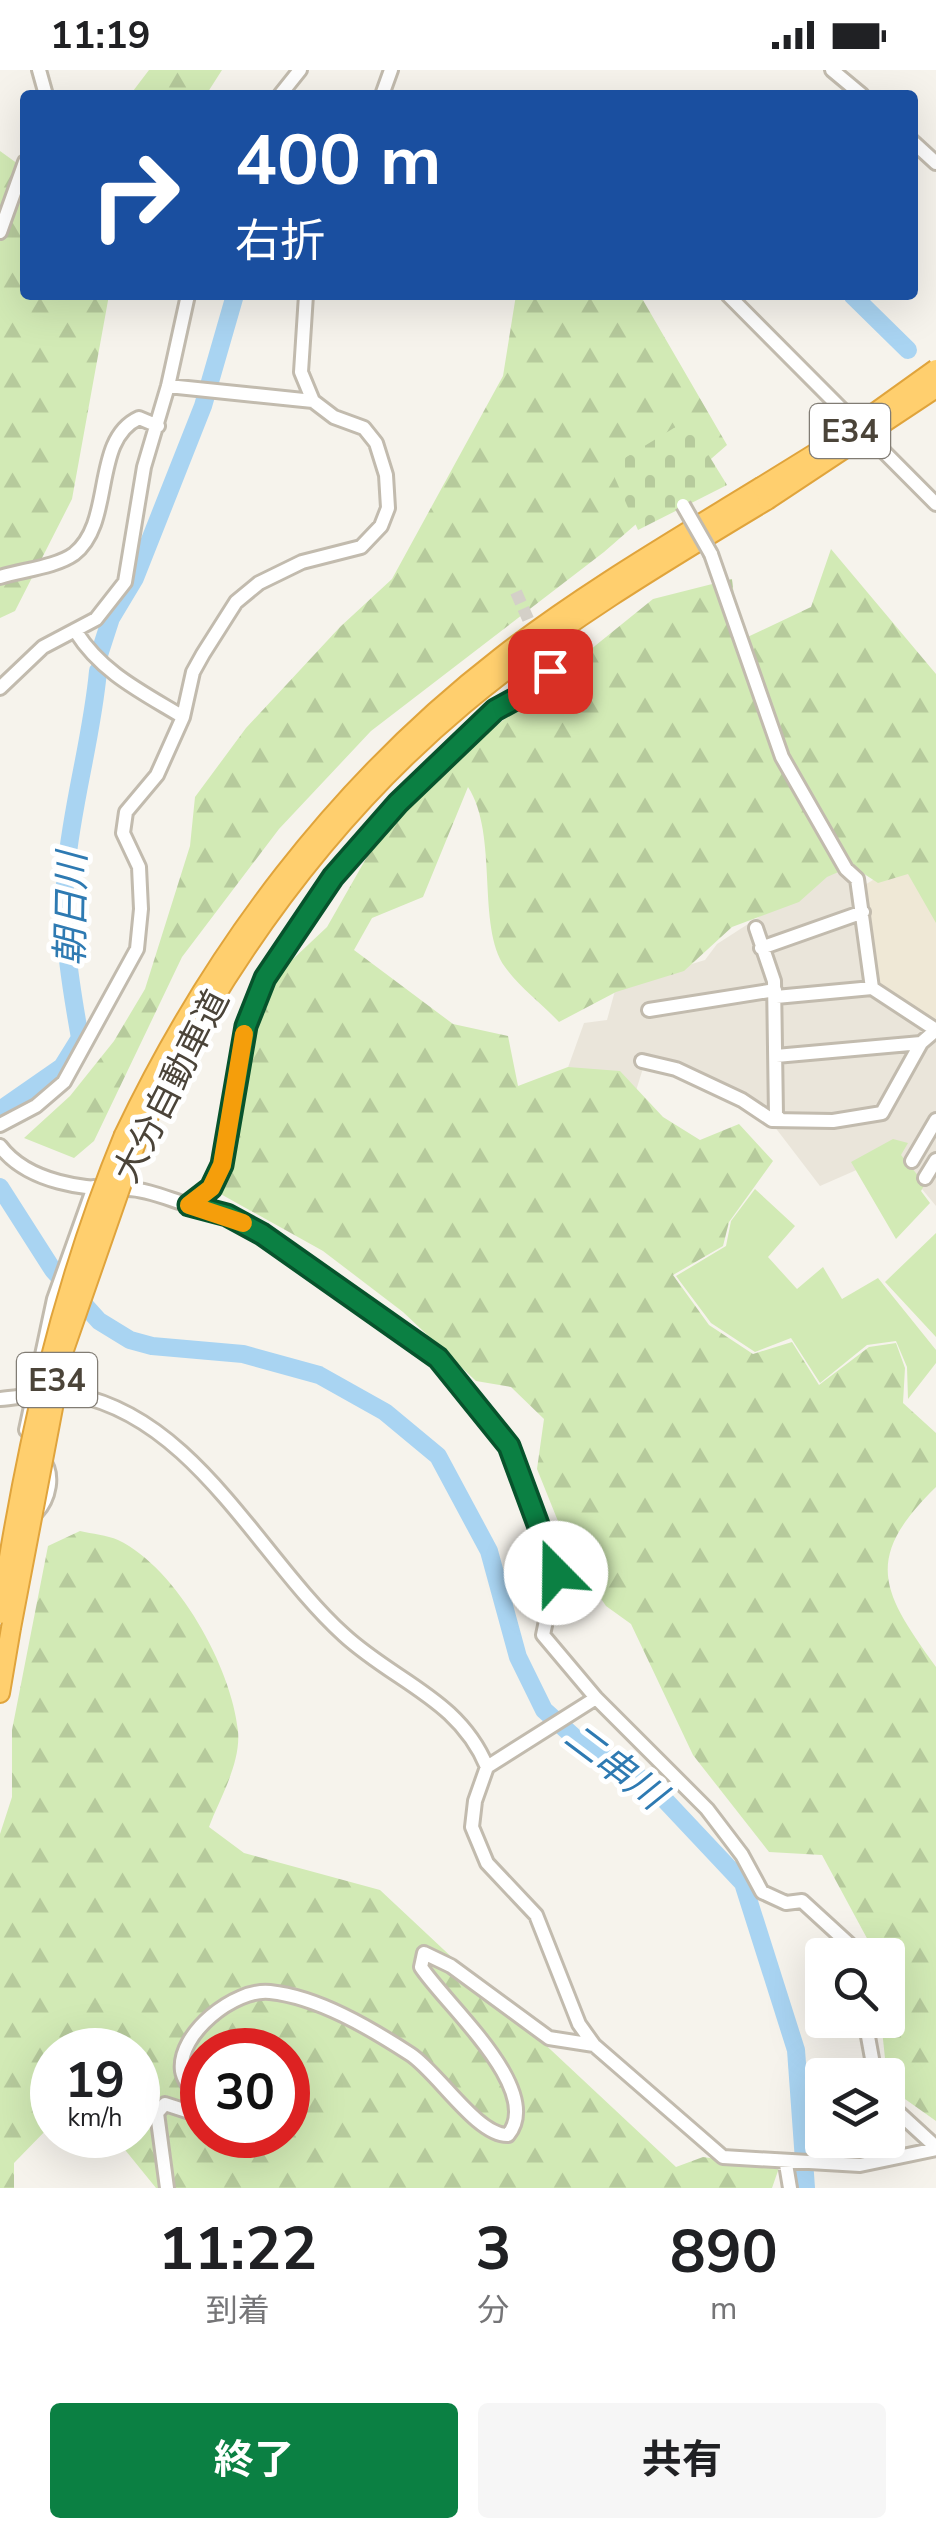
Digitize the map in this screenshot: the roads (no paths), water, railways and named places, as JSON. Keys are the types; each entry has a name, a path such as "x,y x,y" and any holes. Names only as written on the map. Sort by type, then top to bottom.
{"highway":[{"name":"大分自動車道","path":"764,494 936,370"},
{"name":"大分自動車道","path":"0,1693 5,1621 51,1346 72,1272 182,1022 221,960 316,833 364,780 453,696 514,647 936,388"}],"street":[{"path":"284,90 300,70"},
{"path":"832,70 856,90"},
{"path":"0,232 20,176"},
{"path":"0,688 43,647 96,619 125,582 144,468 158,426 187,300"},
{"path":"306,300 301,372 313,402"},
{"path":"733,300 936,504"},
{"path":"0,1125 36,1106 64,1082 136,949 142,908 139,867 124,833 126,812 156,775 184,717 193,672 236,602 274,573 361,547 381,526 388,508 386,475 376,442 364,428 334,417 313,402 168,386"},
{"path":"0,578 77,551 98,508 119,432 139,418 158,426"},
{"path":"680,499 711,554 782,757 846,870 857,879 872,988"},
{"path":"76,632 92,657 109,672 184,717"},
{"path":"189,1205 211,1188 222,1165 246,1026 265,978 333,877 398,803 495,710 539,686 550,671"},
{"path":"761,948 863,912"},
{"path":"756,928 764,942 761,948 775,994 776,1115 782,1120"},
{"path":"642,1061 676,1069 742,1100 772,1120 833,1121 882,1113 921,1043 936,1030 872,988 775,994 649,1010"},
{"path":"776,1056 921,1043"},
{"path":"912,1161 936,1120"},
{"path":"0,1146 33,1174 94,1188 125,1188 227,1215 262,1234 424,1344 466,1389 509,1446 556,1573 542,1635 596,1698 706,1809 742,1855 762,1892 786,1903 802,1901 842,1938"},
{"path":"925,1178 936,1160"},
{"path":"0,1556 42,1507 48,1489 48,1466 31,1448 25,1434 54,1299 94,1188"},
{"path":"0,1399 76,1396 142,1422 183,1449 345,1636 436,1698 467,1728 487,1767"},
{"path":"596,1698 487,1767 474,1802 472,1828 487,1864 536,1915 576,2008 579,2024 594,2045 723,2157 786,2164 860,2165 936,2148"},
{"path":"204,2028 243,1996 276,1992 361,2026 414,2056 490,2131 508,2135 519,2110 515,2095 483,2042 421,1967 424,1953 452,1966 550,2038 594,2045"},
{"path":"166,2188 157,2113 172,2103 180,2107"},
{"path":"905,2122 936,2148"},
{"path":"786,2164 790,2188"}],"waterway":[{"name":"朝日川","path":"99,655 111,618 135,578 203,406 234,300"},
{"name":"朝日川","path":"857,300 908,350"},
{"name":"朝日川","path":"0,1110 62,1067 80,1038 67,954 65,891 98,671"},
{"name":"二串川","path":"0,1187 53,1270 99,1321 130,1340 152,1346 243,1354 319,1375 385,1412 438,1456 489,1551 518,1657 544,1710 582,1744 648,1782 743,1883 796,2050 806,2188"}],"tunnel":[{"path":"516,592 551,671"}]}
